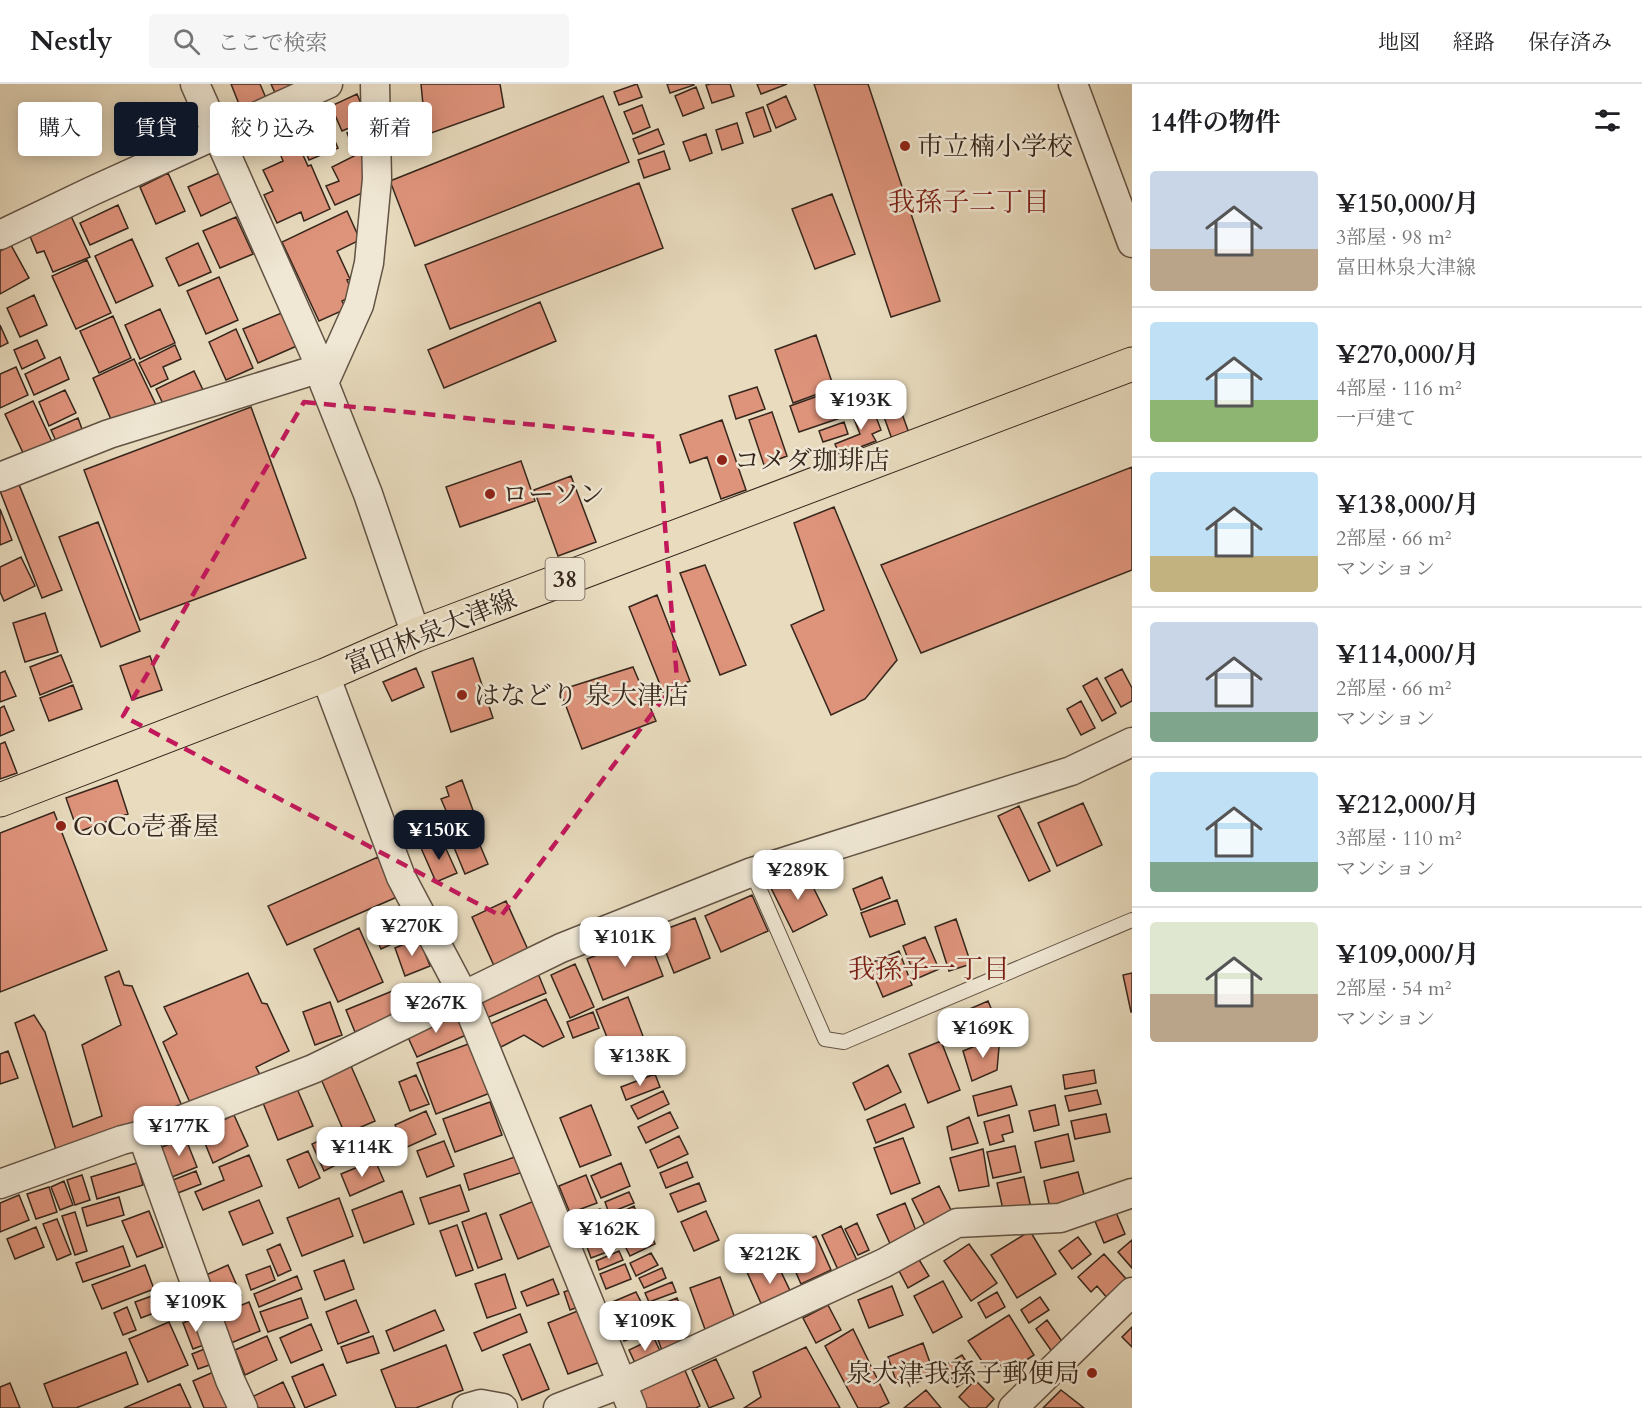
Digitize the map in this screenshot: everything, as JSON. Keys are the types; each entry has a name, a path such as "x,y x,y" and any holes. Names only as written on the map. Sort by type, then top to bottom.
{"main road":[{"name":"富田林泉大津線","path":"0,800 325,675 416,635 1132,364"}],"street":[{"path":"195,84 210,117"},
{"path":"289,102 328,84"},
{"path":"0,477 109,434 322,375 359,305 369,263 377,179 375,84"},
{"path":"1073,84 1132,243"},
{"path":"0,235 210,139"},
{"path":"227,156 322,375 368,494 416,635"},
{"path":"325,675 401,877 464,996 627,1396"},
{"path":"0,1184 142,1135 313,1069 561,948 752,872 1071,771 1132,742"},
{"path":"142,1135 230,1380 243,1408"},
{"path":"558,1408 627,1396 884,1263 957,1222 1060,1218 1132,1193"},
{"path":"1013,1408 1132,1292"},
{"path":"466,1408 481,1404 503,1408"}],"lane":[{"path":"752,872 825,1039 844,1042 1132,920"}],"highlighted area":[{"path":"304,402 658,437 677,680 501,916 123,716"}],"building":[{"path":"231,84 260,84 266,98 257,102 238,102"},
{"path":"271,84 302,84 276,95"},
{"path":"421,84 500,84 504,107 432,133 432,102 423,102"},
{"path":"637,84 642,97 619,105 614,92"},
{"path":"667,84 694,84 694,85 670,93"},
{"path":"730,84 734,96 712,103 706,85"},
{"path":"757,84 787,84 761,94"},
{"path":"814,84 868,84 940,301 891,317"},
{"path":"696,87 704,108 683,116 675,96"},
{"path":"357,94 360,102 348,102 348,128 342,131 336,117 336,104"},
{"path":"603,96 629,162 415,246 390,181"},
{"path":"786,96 796,119 776,128 767,105"},
{"path":"642,105 650,127 633,134 624,112"},
{"path":"763,107 771,131 754,137 746,113"},
{"path":"737,123 743,143 722,150 716,130"},
{"path":"658,129 664,144 639,154 633,139"},
{"path":"706,134 712,153 690,161 683,142"},
{"path":"664,151 670,169 644,178 638,160"},
{"path":"281,156 303,156 308,166 311,165 330,209 304,221 301,212 277,223 264,195 273,191 263,170 283,161"},
{"path":"307,156 319,156 309,160"},
{"path":"354,156 361,156 370,174 369,190 335,205 326,186 339,181 332,167"},
{"path":"224,171 237,199 201,216 188,187"},
{"path":"168,173 185,211 156,224 140,187"},
{"path":"639,183 663,248 450,329 425,265"},
{"path":"832,194 855,254 815,269 792,209"},
{"path":"118,205 128,228 90,245 80,223"},
{"path":"347,211 360,240 337,251 350,279 347,280 354,295 342,301 346,309 319,321 282,242"},
{"path":"71,216 90,257 53,272 44,251 37,253 29,234"},
{"path":"236,217 253,254 220,268 203,231"},
{"path":"132,239 153,286 116,303 95,256"},
{"path":"198,243 211,272 179,286 166,258"},
{"path":"11,245 29,278 0,294 0,251"},
{"path":"87,260 111,313 76,329 52,276"},
{"path":"219,277 238,320 206,334 187,291"},
{"path":"34,295 47,325 20,337 7,308"},
{"path":"540,302 556,341 444,388 428,350"},
{"path":"160,309 175,343 140,359 125,325"},
{"path":"284,312 299,345 258,363 243,329"},
{"path":"113,316 131,358 99,373 80,331"},
{"path":"0,325 8,343 0,347"},
{"path":"236,329 253,368 226,380 209,342"},
{"path":"816,335 834,388 793,403 775,350"},
{"path":"37,340 45,358 22,369 14,350"},
{"path":"175,345 181,359 163,367 168,379 151,387 139,363"},
{"path":"60,357 69,379 34,395 25,374"},
{"path":"134,359 156,405 113,424 93,378"},
{"path":"16,367 28,395 0,408 0,374"},
{"path":"194,371 203,390 165,408 156,389"},
{"path":"757,387 765,409 736,419 729,396"},
{"path":"840,388 849,415 799,432 790,406"},
{"path":"65,390 76,413 49,426 39,402"},
{"path":"896,397 910,436 893,442 879,403"},
{"path":"33,401 52,442 24,455 5,414"},
{"path":"872,406 881,430 872,434 876,441 839,455 835,444 860,434 852,414"},
{"path":"251,407 306,558 140,620 84,470"},
{"path":"772,412 787,456 764,465 749,420"},
{"path":"78,418 82,429 56,441 51,430"},
{"name":"コメダ珈琲店","path":"722,420 746,490 721,499 707,457 690,463 680,435"},
{"path":"844,422 848,434 823,442 819,431"},
{"name":"ローソン","path":"521,461 535,501 460,527 446,487"},
{"path":"1132,467 1132,570 921,653 881,565"},
{"path":"571,476 596,542 558,556 534,490"},
{"path":"18,482 62,590 42,598 0,491"},
{"path":"834,507 897,660 865,699 831,715 791,625 824,610 794,523"},
{"path":"0,509 12,540 0,545"},
{"path":"98,522 140,631 101,647 59,537"},
{"path":"21,557 35,586 4,601 0,592 0,567"},
{"path":"705,565 746,665 720,675 680,573"},
{"path":"657,595 690,681 663,692 629,607"},
{"path":"45,613 58,652 25,662 13,623"},
{"path":"61,655 72,682 40,695 30,667"},
{"path":"150,656 162,690 132,700 120,666"},
{"name":"はなどり 泉大津店","path":"473,658 493,718 451,732 432,672"},
{"path":"633,667 656,721 582,749 560,690"},
{"path":"416,668 424,687 392,701 383,682"},
{"path":"1122,669 1132,688 1132,701 1121,707 1105,678"},
{"path":"5,671 16,696 0,702 0,673"},
{"path":"1097,678 1116,713 1102,721 1083,686"},
{"path":"73,685 82,709 49,721 40,698"},
{"path":"1081,701 1095,728 1081,735 1067,709"},
{"path":"4,706 14,730 0,736 0,708"},
{"path":"5,742 17,773 0,779 0,744"},
{"path":"117,780 128,814 78,832 66,798"},
{"path":"462,780 474,813 451,822 441,799 449,796 446,787"},
{"path":"1083,803 1102,845 1057,866 1038,823"},
{"path":"1019,806 1050,871 1029,881 998,816"},
{"path":"54,812 107,950 0,992 0,833"},
{"path":"471,824 488,864 465,874 448,833"},
{"path":"442,840 457,873 436,882 421,848"},
{"path":"378,857 397,897 287,945 268,906"},
{"path":"804,869 827,915 793,932 770,886"},
{"path":"882,877 890,898 861,910 853,889"},
{"path":"752,895 768,931 721,952 705,916"},
{"path":"897,900 905,924 870,937 861,913"},
{"path":"506,901 529,952 495,968 472,917"},
{"path":"404,906 416,933 381,949 369,921"},
{"path":"695,918 710,958 674,973 658,932"},
{"path":"956,919 971,964 949,971 935,927"},
{"path":"359,928 383,982 338,1002 314,949"},
{"path":"647,935 663,976 603,1000 587,959"},
{"path":"925,937 939,969 916,979 903,946"},
{"path":"419,938 430,966 405,976 395,948"},
{"path":"899,951 912,985 883,997 869,964"},
{"path":"575,964 594,1007 570,1018 551,975"},
{"path":"119,971 124,985 132,986 184,1111 58,1156 15,1023 34,1015 45,1032 73,1127 102,1116 82,1045 121,1025 105,977"},
{"path":"537,971 546,993 484,1019 475,997"},
{"path":"248,973 262,1003 267,1004 289,1051 256,1067 260,1075 192,1107 163,1042 177,1034 164,1007"},
{"path":"1132,973 1132,1012 1131,1012 1123,975"},
{"path":"407,985 416,1006 355,1032 346,1010"},
{"path":"628,997 646,1044 615,1057 596,1010"},
{"path":"546,999 564,1037 543,1047 524,1035 501,1047 490,1024"},
{"path":"988,1001 998,1025 959,1042 949,1018"},
{"path":"330,1002 342,1035 315,1045 303,1012"},
{"path":"456,1011 466,1035 417,1057 406,1033"},
{"path":"593,1012 599,1028 573,1038 567,1022"},
{"path":"1000,1036 997,1070 972,1081 963,1051"},
{"path":"941,1041 960,1090 928,1103 909,1054"},
{"path":"471,1043 490,1093 436,1114 417,1063"},
{"path":"647,1049 653,1061 625,1074 619,1061"},
{"path":"8,1051 18,1078 0,1084 0,1054"},
{"path":"888,1065 901,1092 865,1110 853,1083"},
{"path":"351,1066 375,1121 345,1134 321,1079"},
{"path":"1094,1070 1096,1083 1065,1089 1063,1075"},
{"path":"655,1074 660,1087 626,1100 621,1087"},
{"path":"416,1075 429,1104 410,1111 399,1082"},
{"path":"295,1084 313,1126 278,1140 261,1098"},
{"path":"1011,1086 1017,1105 978,1116 973,1096"},
{"path":"1097,1090 1101,1104 1069,1111 1065,1096"},
{"path":"663,1091 669,1104 638,1119 631,1106"},
{"path":"490,1102 502,1135 455,1152 443,1119"},
{"path":"905,1104 914,1127 876,1143 867,1120"},
{"path":"591,1105 611,1155 580,1167 560,1118"},
{"path":"1055,1105 1059,1125 1034,1131 1029,1111"},
{"path":"426,1111 436,1134 405,1148 395,1125"},
{"path":"670,1112 678,1128 646,1143 638,1127"},
{"path":"1106,1114 1110,1132 1075,1139 1071,1121"},
{"path":"234,1115 248,1146 213,1163 200,1131"},
{"path":"1009,1115 1013,1132 1002,1135 1004,1141 990,1145 984,1122"},
{"path":"969,1117 978,1143 952,1150 947,1127"},
{"path":"1068,1134 1074,1161 1041,1168 1035,1142"},
{"path":"331,1135 344,1161 324,1171 312,1144"},
{"path":"679,1136 688,1154 658,1168 650,1150"},
{"path":"185,1137 197,1167 172,1177 160,1148"},
{"path":"903,1138 920,1183 891,1194 874,1148"},
{"path":"444,1141 454,1166 427,1177 417,1151"},
{"path":"1015,1146 1021,1172 993,1178 987,1152"},
{"path":"983,1149 989,1186 959,1191 950,1158"},
{"path":"308,1151 320,1178 299,1188 287,1160"},
{"path":"249,1155 262,1186 203,1210 195,1192 224,1180 219,1167"},
{"path":"518,1156 523,1172 469,1190 464,1174"},
{"path":"375,1160 384,1181 350,1196 341,1174"},
{"path":"687,1162 693,1177 666,1188 660,1173"},
{"path":"137,1163 143,1185 97,1199 91,1177"},
{"path":"621,1163 630,1186 601,1198 591,1176"},
{"path":"196,1171 201,1184 178,1193 173,1180"},
{"path":"1078,1172 1085,1198 1050,1208 1044,1181"},
{"path":"82,1175 90,1200 75,1205 67,1180"},
{"path":"586,1175 597,1203 570,1213 559,1186"},
{"path":"1024,1177 1031,1208 1004,1214 997,1183"},
{"path":"64,1181 73,1205 60,1210 51,1187"},
{"path":"699,1183 706,1201 678,1212 670,1194"},
{"path":"460,1185 469,1211 429,1224 420,1198"},
{"path":"939,1186 953,1214 926,1227 912,1199"},
{"path":"49,1187 57,1212 36,1219 27,1194"},
{"path":"402,1191 414,1224 364,1243 352,1210"},
{"path":"629,1192 634,1203 609,1213 605,1202"},
{"path":"19,1195 29,1220 0,1232 0,1203"},
{"path":"119,1197 124,1215 87,1226 82,1208"},
{"path":"339,1198 353,1236 302,1256 287,1218"},
{"path":"539,1199 557,1243 518,1259 500,1215"},
{"path":"259,1200 273,1233 243,1245 229,1212"},
{"path":"905,1203 918,1236 892,1248 877,1215"},
{"path":"1113,1205 1125,1234 1104,1243 1092,1214"},
{"path":"634,1206 639,1219 618,1227 613,1216"},
{"path":"600,1209 603,1218 580,1227 577,1217"},
{"path":"149,1211 163,1247 137,1257 122,1221"},
{"path":"706,1211 719,1240 694,1251 681,1222"},
{"path":"75,1212 87,1251 75,1255 62,1216"},
{"path":"486,1213 502,1259 478,1268 462,1222"},
{"path":"57,1219 71,1254 57,1260 43,1224"},
{"path":"645,1221 649,1230 623,1240 619,1232"},
{"path":"604,1222 608,1232 585,1241 581,1231"},
{"path":"857,1223 869,1250 858,1255 845,1229"},
{"path":"457,1225 473,1270 456,1276 440,1231"},
{"path":"841,1226 859,1265 840,1274 822,1235"},
{"path":"36,1227 44,1247 15,1259 7,1239"},
{"path":"1030,1231 1056,1274 1017,1298 991,1255"},
{"path":"651,1234 655,1244 630,1256 625,1246"},
{"path":"610,1235 615,1249 591,1258 586,1244"},
{"path":"816,1236 831,1270 801,1284 786,1250"},
{"path":"1078,1237 1091,1254 1072,1269 1059,1251"},
{"path":"1132,1240 1132,1268 1118,1252"},
{"path":"280,1244 291,1270 278,1276 267,1250"},
{"path":"969,1244 997,1283 971,1301 944,1261"},
{"path":"123,1246 130,1266 83,1282 76,1263"},
{"path":"619,1251 623,1260 599,1270 596,1261"},
{"path":"651,1253 658,1265 636,1276 630,1263"},
{"path":"1104,1254 1128,1281 1108,1299 1097,1286 1091,1292 1078,1277"},
{"path":"918,1258 929,1276 908,1288 898,1269"},
{"path":"775,1259 793,1297 764,1310 747,1272"},
{"path":"344,1260 354,1289 325,1300 314,1271"},
{"path":"625,1264 631,1279 606,1289 600,1274"},
{"path":"145,1265 154,1289 102,1309 92,1285"},
{"path":"228,1265 241,1295 218,1304 206,1275"},
{"path":"270,1266 275,1280 251,1290 246,1275"},
{"path":"662,1268 666,1278 644,1288 639,1278"},
{"path":"505,1274 516,1308 487,1318 475,1284"},
{"path":"297,1276 302,1289 259,1307 254,1294"},
{"path":"720,1277 736,1321 706,1332 690,1288"},
{"path":"553,1279 559,1294 527,1306 521,1292"},
{"path":"943,1281 962,1317 933,1333 914,1296"},
{"path":"672,1282 676,1292 649,1302 645,1293"},
{"path":"892,1286 903,1315 869,1328 858,1300"},
{"path":"572,1289 578,1307 570,1310 564,1292"},
{"path":"166,1291 172,1306 141,1318 135,1302"},
{"path":"636,1292 642,1304 616,1316 610,1303"},
{"path":"997,1292 1005,1307 986,1318 978,1303"},
{"path":"1040,1297 1049,1310 1029,1323 1021,1310"},
{"path":"301,1298 308,1318 268,1332 260,1312"},
{"path":"677,1298 685,1318 658,1330 649,1309"},
{"path":"356,1300 369,1332 338,1344 326,1312"},
{"path":"249,1302 260,1331 231,1343 220,1314"},
{"path":"828,1305 841,1330 816,1343 803,1318"},
{"path":"127,1307 136,1330 123,1335 114,1313"},
{"path":"435,1310 444,1330 394,1351 386,1331"},
{"path":"580,1310 600,1362 568,1374 548,1323"},
{"path":"644,1312 651,1331 624,1341 617,1321"},
{"path":"520,1314 527,1332 482,1351 474,1333"},
{"path":"1009,1315 1034,1355 1005,1374 999,1361 986,1367 968,1341"},
{"path":"199,1316 209,1343 193,1349 183,1323"},
{"path":"1047,1320 1066,1347 1055,1356 1036,1329"},
{"path":"169,1322 188,1365 148,1382 129,1339"},
{"path":"311,1324 322,1350 291,1363 280,1338"},
{"path":"681,1327 688,1346 664,1356 657,1337"},
{"path":"1132,1327 1132,1347 1122,1337"},
{"path":"853,1329 889,1403 879,1408 858,1408 825,1346"},
{"path":"267,1336 277,1360 245,1375 235,1350"},
{"path":"373,1336 379,1353 347,1363 341,1347"},
{"path":"654,1338 661,1353 636,1365 629,1350"},
{"path":"923,1343 934,1374 910,1386 905,1376 896,1381 888,1357"},
{"path":"530,1344 549,1389 522,1400 503,1355"},
{"path":"446,1345 463,1390 416,1408 396,1408 381,1370"},
{"path":"212,1346 218,1362 198,1369 192,1354"},
{"path":"806,1347 840,1408 744,1408 761,1397 753,1372"},
{"path":"126,1352 138,1384 76,1408 53,1408 44,1384"},
{"path":"962,1355 975,1375 957,1387 944,1366"},
{"path":"716,1359 734,1398 709,1408 692,1370"},
{"path":"323,1364 336,1395 305,1408 292,1377"},
{"path":"684,1368 700,1406 696,1408 644,1408 636,1387"},
{"path":"218,1370 234,1408 204,1408 193,1381"},
{"path":"975,1380 994,1399 986,1408 970,1408 959,1397"},
{"path":"283,1382 295,1408 258,1408 252,1397"},
{"path":"10,1383 20,1408 0,1408 0,1387"},
{"path":"180,1384 191,1408 124,1408"},
{"path":"926,1390 941,1408 904,1408"},
{"path":"1061,1390 1084,1408 1043,1408"}],"place":[{"name":"市立楠小学校","path":"905,146"},
{"name":"コメダ珈琲店","path":"722,460"},
{"name":"ローソン","path":"490,494"},
{"name":"はなどり 泉大津店","path":"462,695"},
{"name":"CoCo壱番屋","path":"61,826"},
{"name":"泉大津我孫子郵便局","path":"1092,1373"}],"district":[{"name":"我孫子二丁目","path":"969,202"},
{"name":"我孫子一丁目","path":"929,969"}]}
